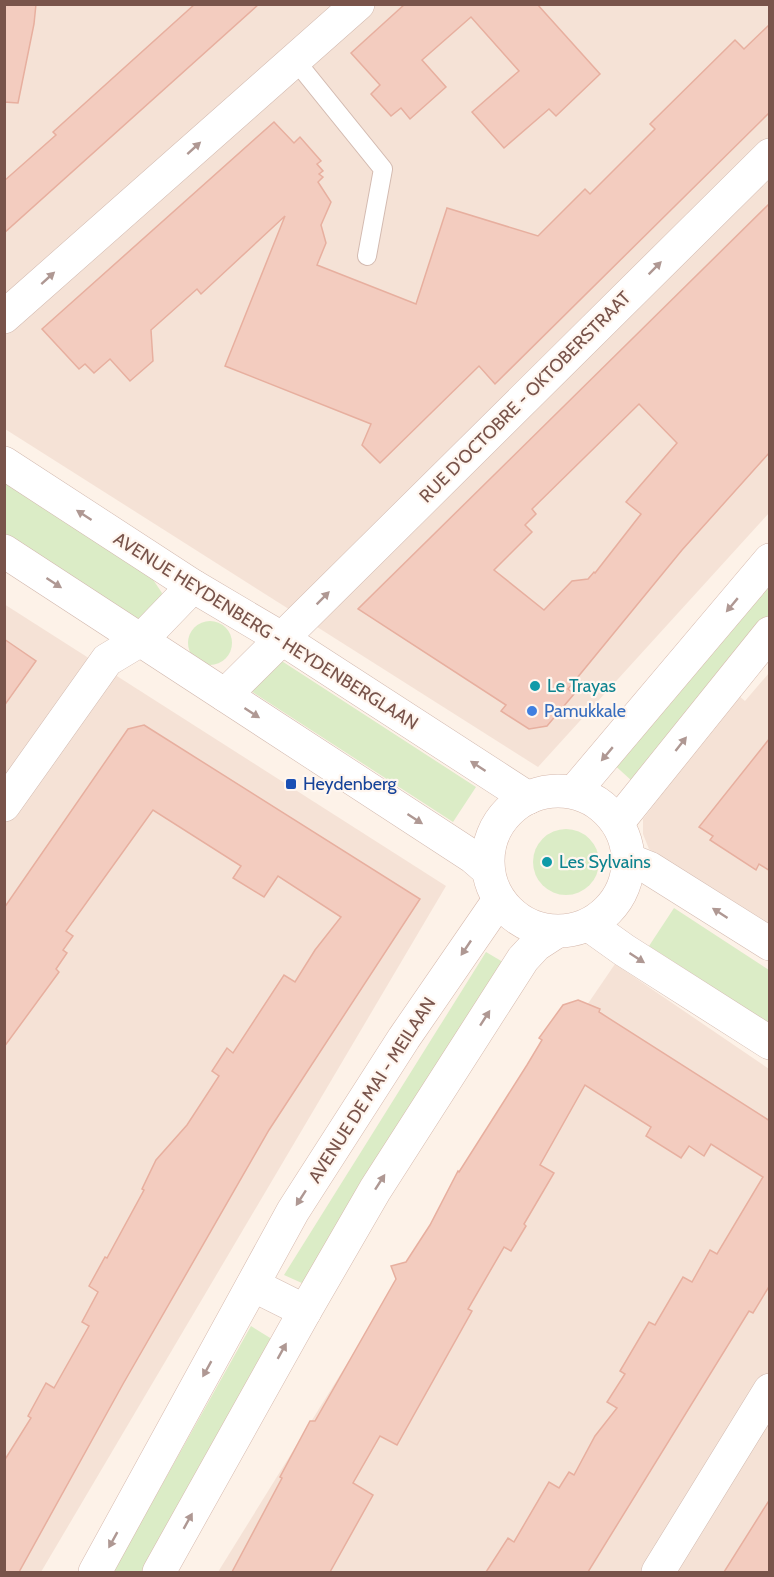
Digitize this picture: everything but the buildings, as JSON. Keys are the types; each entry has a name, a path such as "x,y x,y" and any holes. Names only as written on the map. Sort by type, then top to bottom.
{"street":[{"path":"4,317 358,4"},
{"name":"RUE D'OCTOBRE - OKTOBERSTRAAT","path":"225,695 770,154"},
{"name":"AVENUE HEYDENBERG - HEYDENBERGLAAN","path":"4,463 193,586 280,638 528,798"},
{"path":"4,551 473,857 488,870"},
{"path":"574,792 770,560"},
{"path":"4,805 107,660 142,639 193,586"},
{"path":"618,822 770,633"},
{"path":"551,791 574,792 591,798 618,822 628,848 628,876 622,892 603,916 589,925 573,931 556,932 529,926 518,919 499,900 490,880 488,852 493,835 501,820 513,807 528,798 551,791"},
{"path":"629,861 656,872 770,944"},
{"name":"AVENUE DE MAI - MEILAAN","path":"95,1572 293,1211 404,1038 499,900"},
{"path":"589,925 624,950 770,1043"},
{"path":"159,1572 375,1191 523,959 536,945 556,932"},
{"path":"253,1285 305,1311"},
{"path":"658,1572 770,1390"}],"lane":[{"path":"295,60 383,169 367,256"}],"shaded area":[{"path":"4,5 769,5 769,513 538,767 5,429"},
{"path":"4,604 446,886 41,1572 4,1572"},
{"path":"769,673 769,925 649,849 643,834 643,819 738,695 745,701"},
{"path":"615,964 769,1069 769,1572 218,1572 392,1291"}],"green space":[{"path":"4,481 150,575 162,593 154,610 136,620 5,539"},
{"path":"769,575 769,615 632,781 610,761"},
{"path":"210,621 225,628 232,643 225,658 210,665 195,658 188,643 195,628"},
{"path":"274,656 476,787 453,822 251,691"},
{"path":"566,829 579,832 589,839 596,849 599,862 596,875 589,885 579,892 566,895 553,892 543,885 536,875 533,862 536,849 543,839 553,832"},
{"path":"674,908 769,970 769,1023 649,946"},
{"path":"486,952 508,965 304,1284 284,1275"},
{"path":"251,1326 275,1341 142,1572 113,1572"}],"place":[{"name":"Le Trayas","path":"535,686"},
{"name":"Pamukkale","path":"532,711"},
{"name":"Heydenberg","path":"291,784"},
{"name":"Les Sylvains","path":"547,862"}]}
